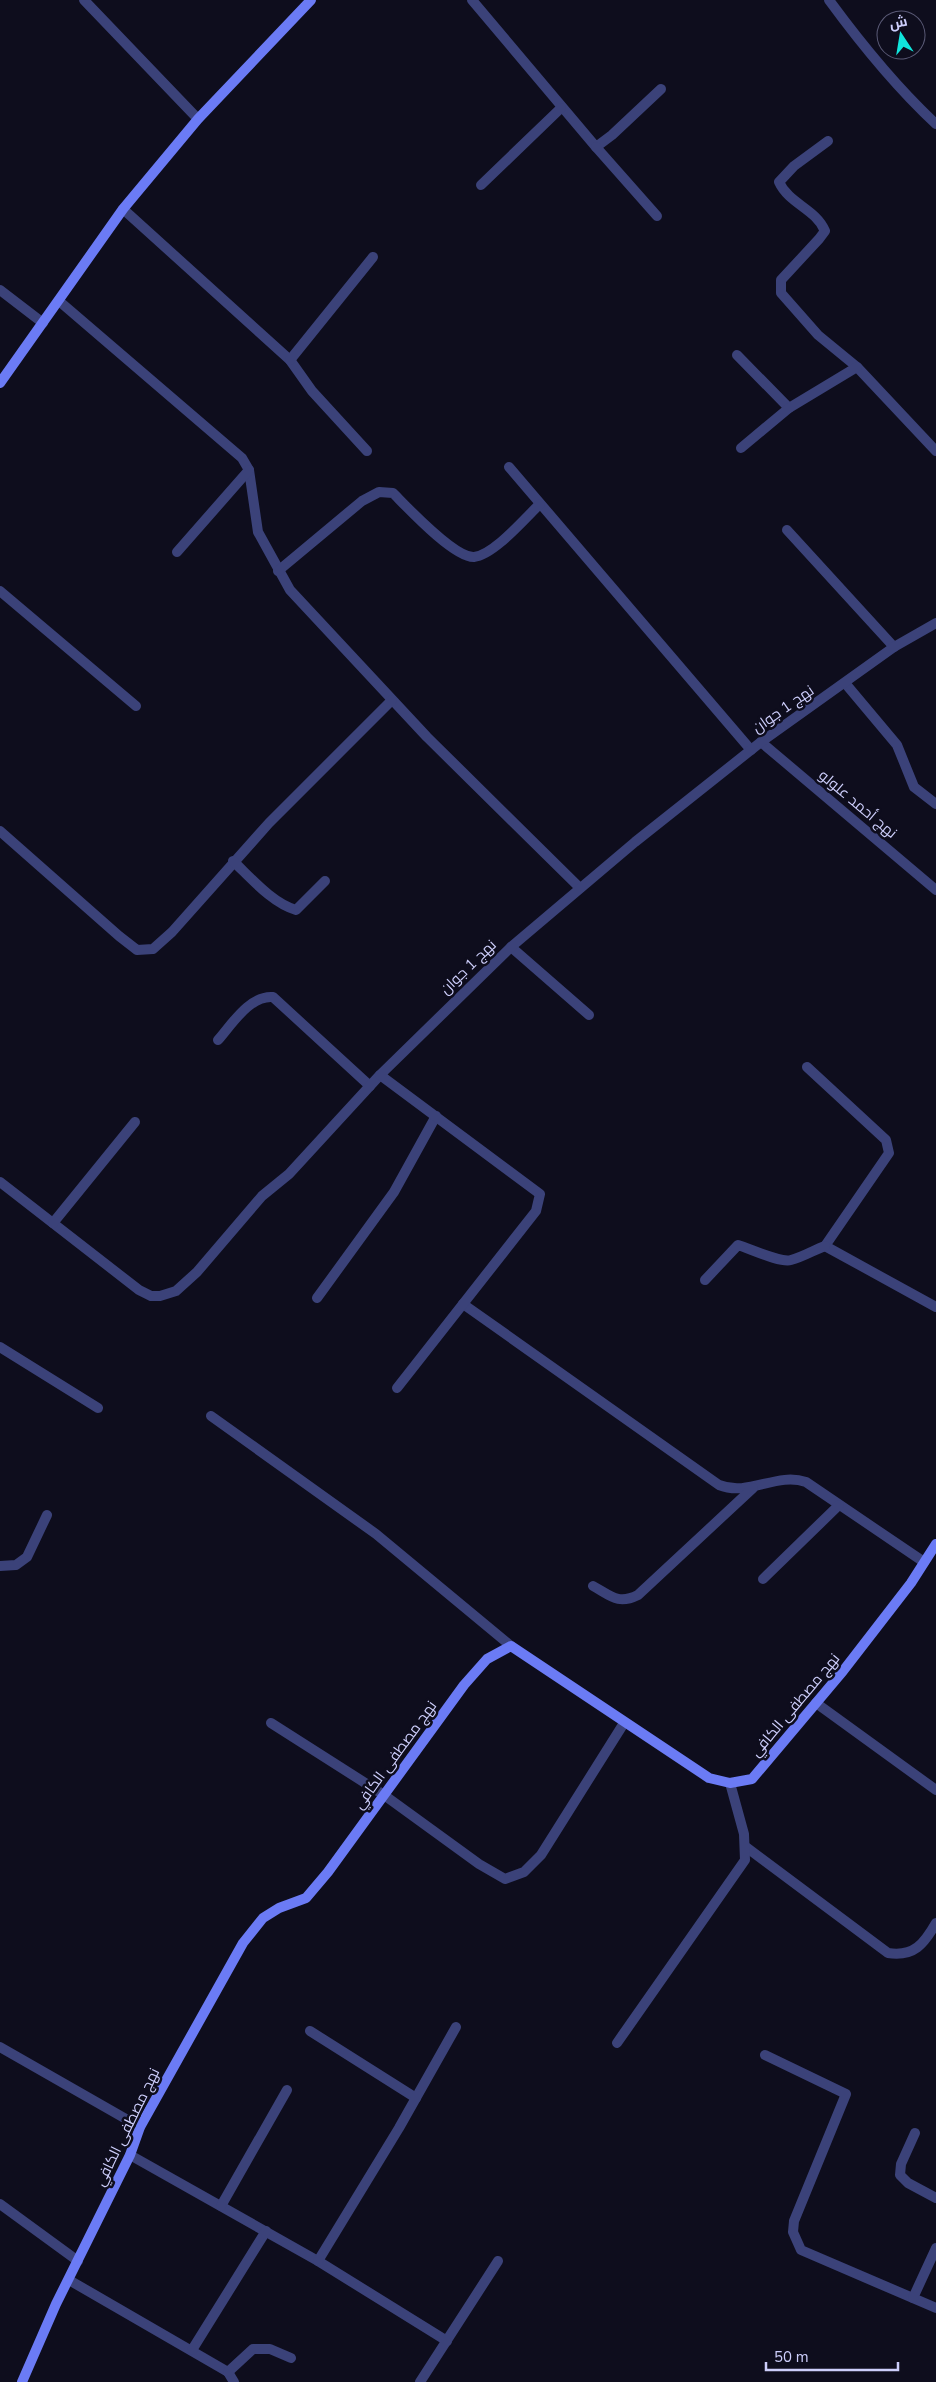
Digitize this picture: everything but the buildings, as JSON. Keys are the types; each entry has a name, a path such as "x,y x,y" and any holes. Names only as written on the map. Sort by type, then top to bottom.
{"street":[{"path":"84,0 198,119"},
{"path":"0,383 60,301 123,209 198,119 310,0"},
{"path":"472,0 561,108 657,216"},
{"path":"829,0 879,66 904,94 936,124"},
{"path":"596,147 612,135 661,90"},
{"path":"482,185 561,108"},
{"path":"828,141 794,166 779,182 784,194 808,210 825,231 820,239 781,280 781,293 818,335 857,367 936,452"},
{"path":"123,209 290,360 312,391 367,451"},
{"path":"290,360 373,257"},
{"path":"0,290 43,323"},
{"path":"60,301 242,458 249,470 258,532 290,590 427,737 580,888"},
{"path":"737,355 789,408"},
{"path":"741,448 789,408 857,367"},
{"path":"509,467 751,750"},
{"path":"177,552 249,470"},
{"path":"278,571 362,502 379,492 393,493 459,553 474,557 489,551 540,504"},
{"path":"787,530 894,647"},
{"path":"0,591 136,706"},
{"name":"نهج 1 جوان","path":"0,1182 139,1290 151,1296 176,1291 197,1272 262,1196 289,1174 380,1075 511,947 580,888 761,742 845,684 894,647 936,622"},
{"path":"845,684 897,745 914,787 936,804"},
{"path":"0,831 137,950 153,949 172,932 232,861 392,700"},
{"name":"نهج أحمد علولو","path":"761,742 936,890"},
{"path":"232,861 266,891 287,907 296,910 325,881"},
{"path":"511,947 589,1015"},
{"path":"218,1040 254,1002 263,996 273,997 370,1086"},
{"path":"705,1280 738,1246 758,1250 781,1261 791,1260 825,1246 889,1153 886,1140 806,1066"},
{"path":"380,1075 540,1194 536,1211 397,1388"},
{"path":"317,1298 394,1192 436,1116"},
{"path":"53,1223 135,1122"},
{"path":"825,1246 936,1307"},
{"path":"463,1304 719,1484 730,1489 742,1489 794,1478 806,1482 924,1562"},
{"path":"0,1347 98,1408"},
{"path":"211,1416 376,1534 511,1646 709,1778 730,1783 746,1847 745,1860 741,1869 617,2043"},
{"path":"594,1586 619,1600 628,1600 638,1595 755,1486"},
{"path":"763,1579 838,1505"},
{"path":"0,1566 16,1566 27,1557 48,1516"},
{"name":"نهج مصطفى الكافي","path":"730,1783 752,1779 816,1703 911,1583 936,1544"},
{"name":"نهج مصطفى الكافي","path":"22,2382 130,2155 140,2127 243,1943 263,1918 279,1908 306,1898 328,1872 470,1678 487,1659 511,1646"},
{"path":"816,1703 936,1790"},
{"path":"271,1723 384,1795 479,1864 505,1879 524,1872 541,1855 624,1723"},
{"path":"746,1847 888,1953 908,1954 918,1949 925,1942 936,1923"},
{"path":"318,2261 416,2098 456,2027"},
{"path":"310,2031 416,2098"},
{"path":"0,2047 140,2127"},
{"path":"765,2055 846,2094 794,2221 793,2232 801,2250 936,2308"},
{"path":"221,2206 287,2090"},
{"path":"915,2133 901,2164 900,2175 908,2183 936,2198"},
{"path":"130,2155 318,2261 447,2341"},
{"path":"0,2204 78,2262"},
{"path":"192,2350 266,2231"},
{"path":"912,2298 936,2248"},
{"path":"420,2382 498,2261"},
{"path":"69,2280 228,2372 234,2382"},
{"path":"228,2372 253,2349 270,2349 291,2358"}]}
